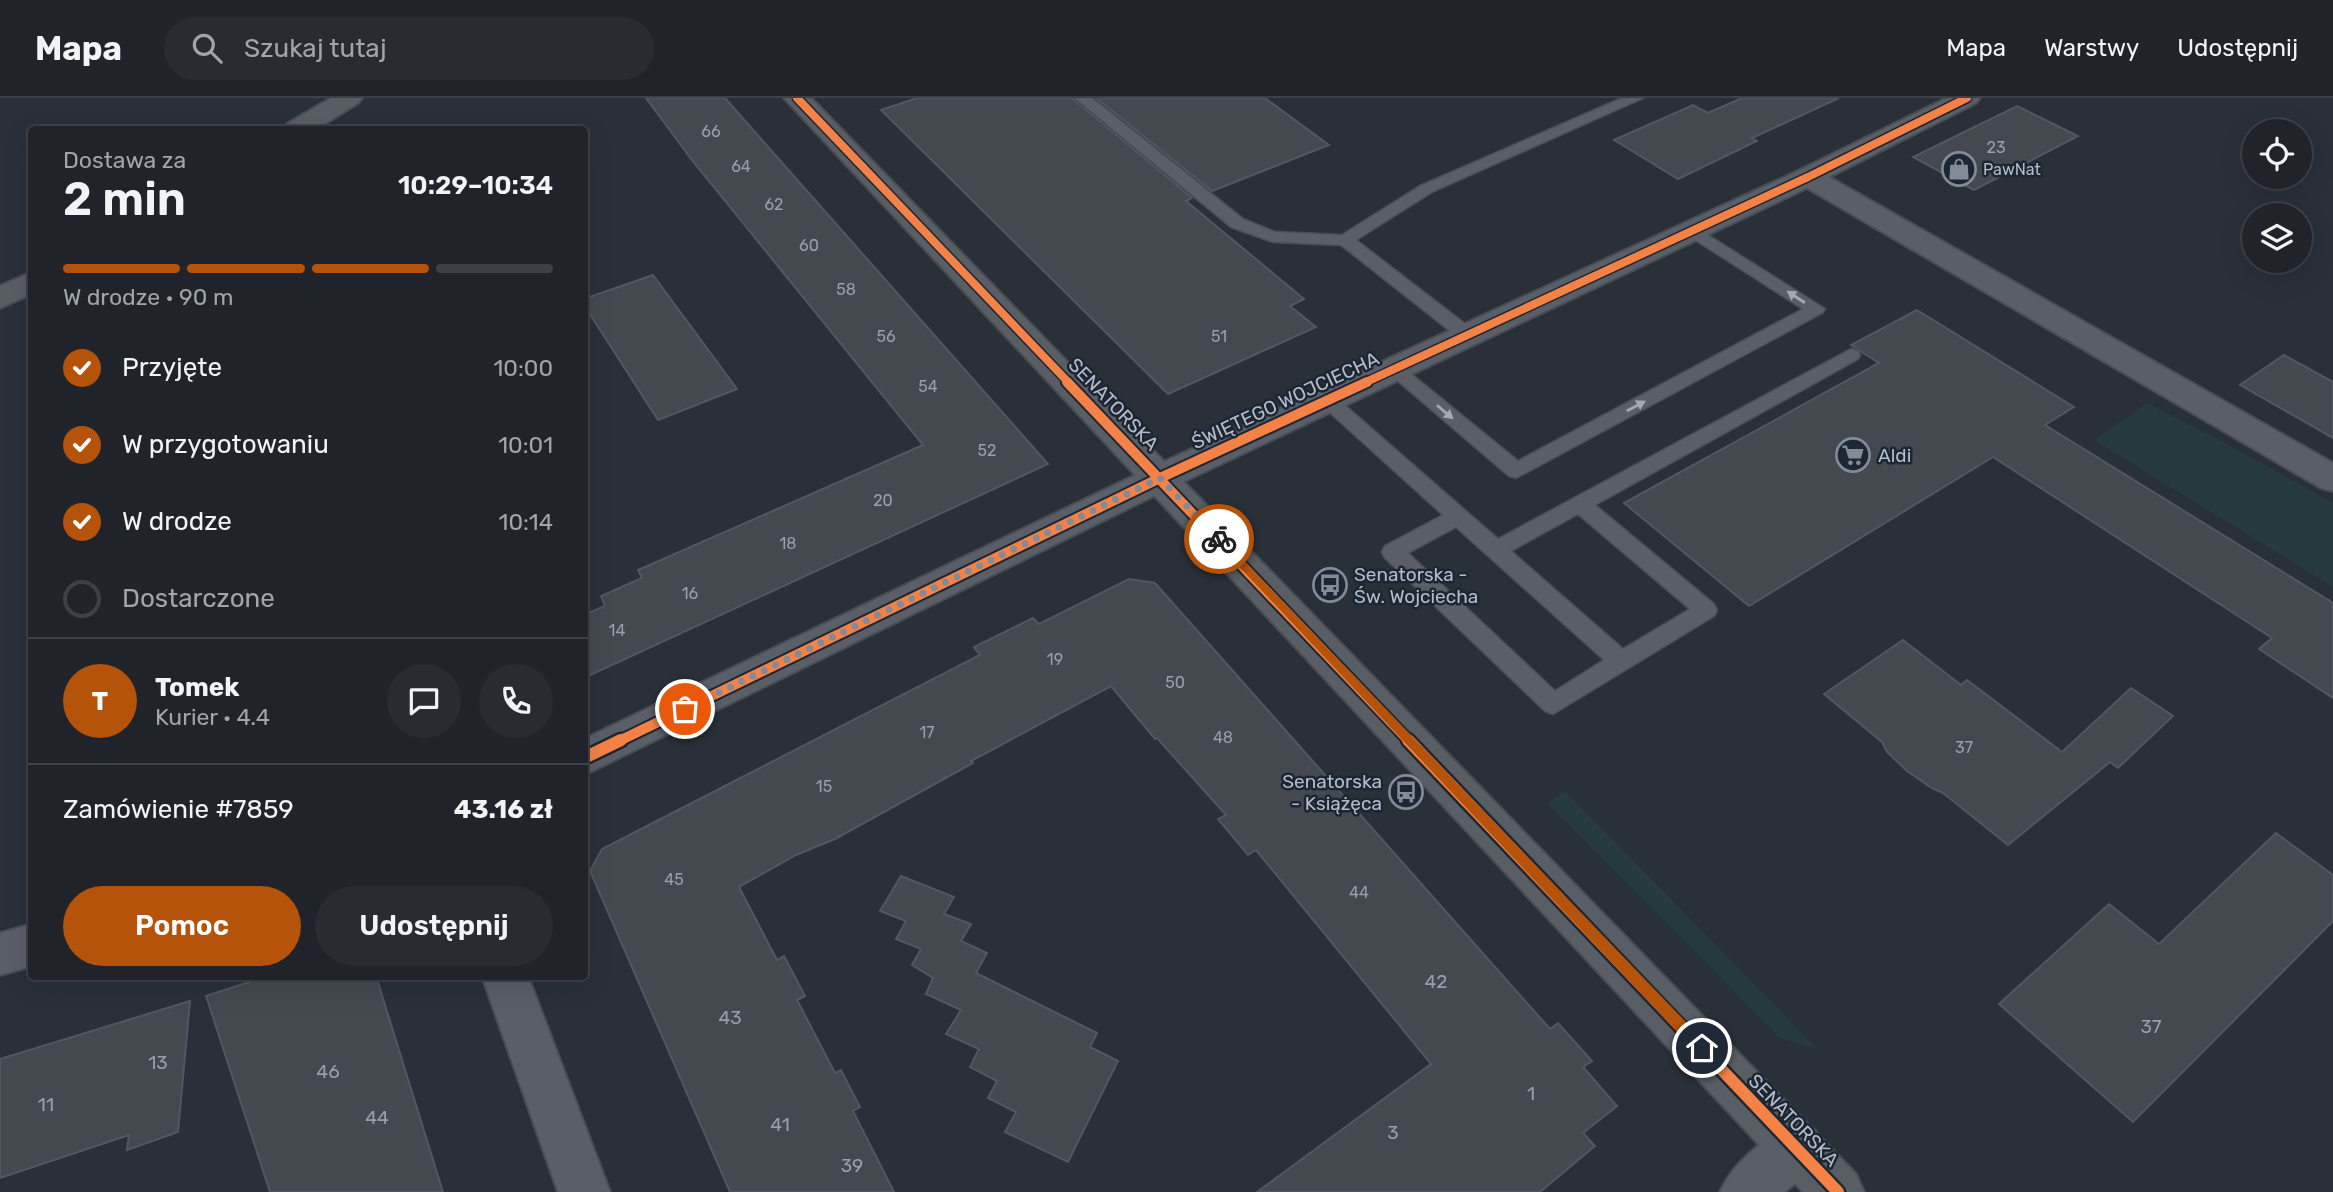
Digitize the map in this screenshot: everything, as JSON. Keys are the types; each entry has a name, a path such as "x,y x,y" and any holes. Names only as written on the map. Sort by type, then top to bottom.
{"street":[{"path":"303,126 349,98"},
{"name":"SENATORSKA","path":"797,98 1838,1192"},
{"name":"ŚWIĘTEGO WOJCIECHA","path":"588,756 1160,478 1808,177 1967,98"},
{"path":"1808,177 2333,479"},
{"path":"0,299 28,283"},
{"path":"0,954 28,946"},
{"path":"506,980 584,1192"},
{"path":"1746,1192 1797,1148"}],"lane":[{"path":"1083,98 1237,223 1273,237 1345,240 1426,189 1635,98"},
{"path":"1393,369 1516,471 1816,309 1692,230"},
{"path":"1345,240 1466,334"},
{"path":"1497,549 1851,355"},
{"path":"1326,400 1621,661"},
{"path":"1458,516 1393,552 1553,704 1706,610 1580,504"}],"green space":[{"path":"2147,403 2333,503 2333,587 2094,440"},
{"path":"1565,791 1819,1050 1780,1038 1547,803"}],"building":[{"path":"646,98 725,98 1048,464 588,676 588,613 605,606 601,596 642,578 638,570 923,445 691,159"},
{"path":"917,98 1072,98 1192,198 1186,201 1304,299 1290,306 1316,327 1168,394 881,110"},
{"path":"1096,98 1265,98 1329,145 1212,191"},
{"path":"1742,98 1839,98 1752,138 1757,141 1678,179 1614,140 1693,105 1708,113"},
{"path":"2017,106 2078,136 1974,190 1913,157"},
{"path":"653,275 737,389 658,420 588,311 588,298"},
{"name":"Aldi","path":"1917,310 2074,407 2045,425 2333,603 2333,698 2259,649 2272,638 1993,457 1749,606 1624,503 1879,363 1851,345"},
{"path":"2284,355 2333,382 2333,438 2240,385"},
{"path":"1129,579 1155,583 1550,1029 1558,1023 1592,1061 1583,1067 1617,1106 1583,1133 1595,1146 1540,1192 1257,1192 1431,1064 1256,850 1248,855 1218,819 1226,815 1157,738 1155,739 1111,686 971,761 973,763 835,839 796,855 739,887 777,960 784,956 805,996 797,1000 835,1073 841,1070 860,1107 853,1111 894,1192 730,1192 590,871 602,849 980,655 974,647 1033,618 1039,624"},
{"path":"1903,640 1961,685 1967,680 2062,752 2131,688 2173,716 2118,768 2110,762 2008,845 1943,793 1907,771 1887,752 1882,742 1824,694"},
{"path":"2276,833 2333,875 2333,921 2133,1122 1999,1004 2109,904 2159,944"},
{"path":"901,876 954,897 944,914 971,924 961,941 987,953 976,973 1097,1033 1090,1047 1118,1061 1068,1162 1005,1132 1016,1112 988,1098 997,1081 970,1067 979,1049 946,1034 961,1010 926,994 933,978 912,965 921,949 896,939 906,921 880,911"},
{"path":"256,980 377,980 443,1192 270,1192 206,996"},
{"path":"190,1001 178,1132 127,1150 129,1135 0,1178 0,1059"}],"cycle path":[{"path":"797,98 1838,1192"},
{"path":"588,756 1160,478 1808,177 1967,98"}],"way so far":[{"path":"685,709 1160,478 1219,539"}],"place":[{"name":"PawNat","path":"1959,169"},
{"name":"Aldi","path":"1853,455"},
{"name":"Senatorska - Św. Wojciecha","path":"1330,585"},
{"name":"Senatorska - Książęca","path":"1406,792"}],"route":[{"path":"1219,539 1702,1048"}]}
